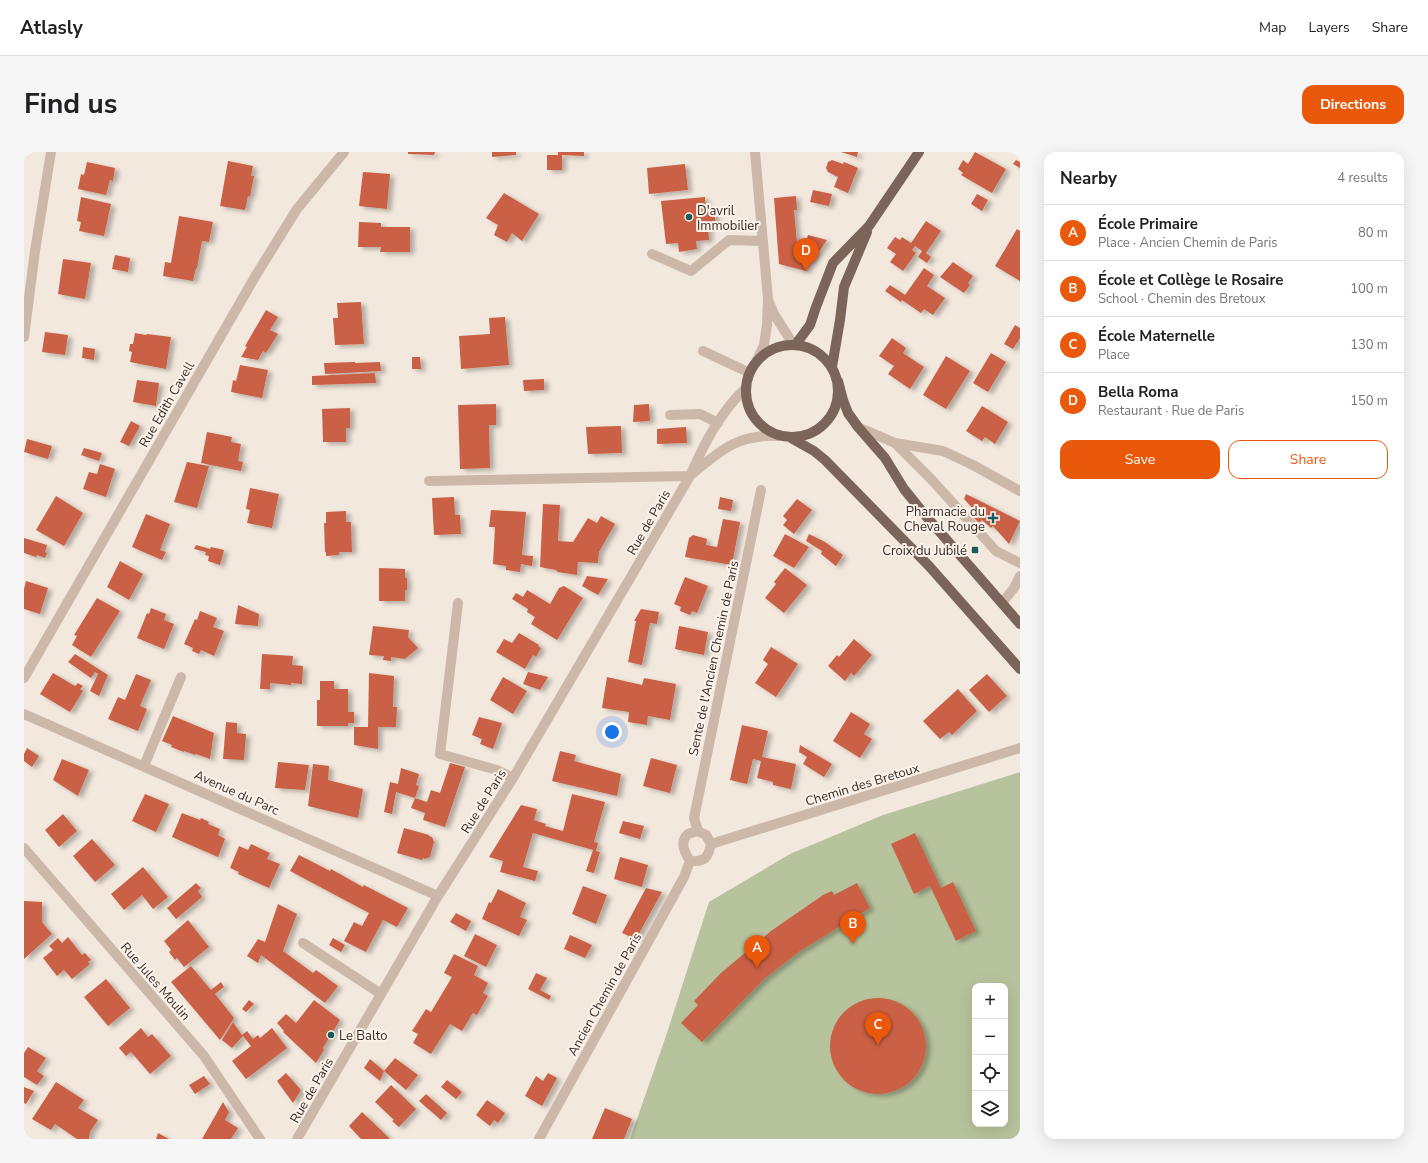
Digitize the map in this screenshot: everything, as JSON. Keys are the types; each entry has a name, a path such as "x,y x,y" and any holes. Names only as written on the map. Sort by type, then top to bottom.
{"main road":[{"path":"795,344 810,325 833,262 869,226 919,152"},
{"path":"832,367 844,287 869,226"},
{"path":"838,381 838,398 835,410 828,421 817,431 804,437 791,438 778,436 767,430 750,412 746,388 750,373 757,360 766,353 775,348 795,344 806,346 825,358 832,367 838,381 842,400 848,414 885,458 904,489 925,515 1020,624"},
{"path":"791,438 808,447 825,460 929,566 1020,669"}],"street":[{"path":"24,337 35,251 51,152"},
{"name":"Rue Edith Cavell","path":"24,678 256,275 297,209 344,152"},
{"path":"755,152 768,299 767,325 764,345 757,360"},
{"path":"652,254 691,271 729,240 763,241"},
{"path":"768,299 774,314 795,344"},
{"path":"703,351 750,373"},
{"name":"Rue de Paris","path":"297,1139 438,896 513,778 690,476 702,448 734,399 746,388"},
{"path":"670,415 700,414 718,423"},
{"path":"858,427 895,443 943,451 973,465 1020,491"},
{"name":"Rue de Paris","path":"690,476 727,446 740,440 756,436 778,436"},
{"path":"895,443 932,480 996,551 1020,563"},
{"path":"429,481 690,476"},
{"name":"Sente de l'Ancien Chemin de Paris","path":"698,831 694,818 761,490"},
{"path":"1002,604 1014,588 1020,576"},
{"path":"458,604 440,754 497,770 513,778"},
{"path":"144,766 182,677"},
{"name":"Avenue du Parc","path":"24,714 438,896"},
{"name":"Chemin des Bretoux","path":"711,844 1020,748"},
{"path":"698,831 706,835 711,844 709,853 699,862 690,861 684,852 684,842 688,834 698,831"},
{"name":"Rue Jules Moulin","path":"24,848 204,1056 260,1139"},
{"name":"Ancien Chemin de Paris","path":"539,1139 684,877 690,861"},
{"path":"303,943 381,994"}],"green space":[{"path":"1020,772 1020,1139 630,1139 667,1033 709,902 790,854 883,815"}],"building":[{"path":"408,152 435,152 434,155 408,154"},
{"path":"492,152 516,152 516,155 492,157"},
{"path":"558,152 584,152 584,156 562,155 562,170 547,170 547,155 558,155"},
{"path":"841,152 858,152 857,157"},
{"path":"975,152 1006,169 992,193 961,175 963,173 958,169 963,160 968,164"},
{"path":"832,160 843,164 844,162 858,168 848,193 834,187 838,177 828,172 826,168 828,162"},
{"path":"1016,160 1020,162 1020,168 1013,164"},
{"path":"228,161 253,166 251,176 254,176 250,197 248,196 245,210 220,206"},
{"path":"87,162 115,168 113,181 110,180 106,195 78,189 81,174 84,175"},
{"path":"685,164 688,190 649,194 647,168"},
{"path":"363,172 390,174 387,209 359,206"},
{"path":"813,190 832,194 829,206 810,202"},
{"path":"504,193 539,214 522,241 512,233 507,242 494,235 498,225 486,218"},
{"path":"977,194 988,200 982,211 971,204"},
{"path":"796,196 797,210 794,210 797,243 806,242 808,235 827,240 806,271 779,264 774,198"},
{"path":"81,197 111,204 104,236 79,231 81,222 77,221"},
{"name":"D'avril Immobilier","path":"705,197 706,209 714,209 716,225 708,226 709,240 696,241 697,249 679,252 678,243 666,244 661,201"},
{"path":"179,216 213,222 209,242 202,241 193,281 163,276 165,262 171,263"},
{"path":"926,221 941,231 926,253 931,257 927,263 918,257 922,251 915,246 912,250 916,253 903,271 890,262 896,254 887,248 895,237 900,240 902,237 911,243"},
{"path":"359,222 381,223 381,227 410,227 410,252 380,252 381,247 358,247"},
{"path":"1017,229 1020,231 1020,281 995,266"},
{"path":"115,255 130,258 128,272 112,269"},
{"path":"63,259 91,263 85,299 58,294"},
{"path":"953,262 973,276 968,283 970,285 964,293 940,277"},
{"path":"924,268 934,275 927,286 945,298 933,315 924,309 921,313 885,291 890,285 905,295"},
{"path":"361,302 364,344 335,345 333,318 338,318 337,303"},
{"path":"266,310 278,317 270,330 278,334 266,353 263,351 258,360 241,357 247,347 245,346"},
{"path":"505,317 509,365 461,369 459,336 490,334 489,318"},
{"path":"1015,325 1020,328 1020,338 1013,349 1004,344"},
{"path":"45,332 68,335 65,355 42,352"},
{"path":"135,333 171,337 166,369 130,362 132,352 129,351 130,344 133,344"},
{"path":"892,338 906,348 903,353 924,367 910,389 888,374 894,366 879,356"},
{"path":"83,347 95,349 94,360 82,358"},
{"path":"991,353 1006,362 988,392 973,383"},
{"path":"946,356 970,371 946,409 923,395"},
{"path":"412,357 420,357 421,369 412,369"},
{"path":"380,362 381,371 325,374 324,363"},
{"path":"240,365 268,370 262,398 231,392 233,380 236,381"},
{"path":"375,373 376,383 312,385 312,376"},
{"path":"544,379 544,390 524,391 523,380"},
{"path":"137,380 159,383 156,406 133,402"},
{"path":"496,404 496,425 489,425 490,468 460,469 458,405"},
{"path":"649,404 650,421 633,422 634,405"},
{"path":"982,406 1008,422 995,444 985,437 982,441 966,431"},
{"path":"350,408 350,428 346,428 346,442 323,442 322,409"},
{"path":"131,421 140,426 129,446 120,442"},
{"path":"621,426 622,453 588,454 586,427"},
{"path":"686,427 687,443 657,444 657,429"},
{"path":"207,432 232,437 231,442 241,444 238,461 243,462 241,471 201,463"},
{"path":"27,439 52,446 48,459 24,452"},
{"path":"84,448 102,453 99,461 81,455"},
{"path":"187,462 209,466 197,508 174,502"},
{"path":"100,464 115,469 106,497 83,489 89,472 97,474"},
{"path":"250,488 279,494 272,528 247,523 250,510 246,509"},
{"name":"Pharmacie du Cheval Rouge","path":"966,494 1020,521 1009,544 993,526 991,528 982,520 979,523 972,516 976,512 964,499"},
{"path":"56,496 83,513 64,546 36,530"},
{"path":"454,497 455,515 460,515 461,534 434,535 432,498"},
{"path":"720,497 733,500 731,511 718,509"},
{"path":"797,499 812,510 794,534 783,525 787,520 783,516"},
{"path":"543,504 560,505 558,541 573,542 588,518 597,523 601,516 615,524 599,552 598,563 578,562 577,575 540,567"},
{"path":"491,510 526,512 522,555 533,556 532,566 521,564 520,572 506,570 506,566 493,564 495,527 489,527"},
{"path":"346,511 346,522 351,522 352,552 339,552 339,555 326,556 324,523 326,523 326,512"},
{"path":"146,514 170,524 160,550 166,552 162,560 132,547"},
{"path":"723,519 740,522 732,565 685,557 689,538 693,535 707,539 706,545 717,547"},
{"path":"785,534 809,547 794,568 773,556"},
{"path":"809,534 825,542 843,555 836,566 821,554 822,551 806,541"},
{"path":"24,538 47,545 45,552 47,553 45,558 24,553"},
{"path":"196,545 210,549 211,547 224,550 220,565 208,561 209,556 205,555 206,552 194,549"},
{"path":"120,561 143,574 129,600 107,587"},
{"path":"379,568 405,569 407,590 405,590 405,601 379,601"},
{"path":"785,568 807,585 784,613 765,598 776,584 774,582"},
{"path":"587,576 608,579 598,595 582,586"},
{"path":"685,577 708,586 697,613 692,611 690,615 680,611 681,607 674,604"},
{"path":"26,581 48,588 40,614 24,609 24,589"},
{"path":"564,586 583,598 557,640 531,624 535,617 527,612 528,609 512,599 516,593 523,597 527,590 550,604 559,588"},
{"path":"97,598 120,611 91,657 72,645 77,636 74,635"},
{"path":"238,605 259,614 258,626 235,624"},
{"path":"151,608 166,614 164,620 174,624 164,649 137,638 147,613 149,614"},
{"path":"641,609 659,612 657,624 650,623 642,665 628,662 636,621 634,621"},
{"path":"200,611 217,618 213,627 224,631 214,656 201,650 199,654 192,651 193,648 184,644 195,619 197,620"},
{"path":"373,626 409,630 408,637 418,648 405,659 391,657 391,661 383,660 384,656 369,655"},
{"path":"679,626 708,632 704,655 675,649"},
{"path":"519,633 539,645 538,646 541,648 536,657 533,655 525,669 496,652 504,639 512,643"},
{"path":"854,639 872,655 854,676 851,673 845,681 828,666 837,655 839,657"},
{"path":"771,647 798,664 776,697 755,683 768,664 763,660"},
{"path":"75,654 108,675 99,696 90,691 98,674 95,672 91,678 68,662"},
{"path":"262,654 293,656 292,665 303,666 302,684 291,683 291,685 270,683 270,689 260,689"},
{"path":"528,672 548,677 540,690 523,684"},
{"path":"53,673 75,686 78,683 83,686 80,689 83,691 70,712 40,694"},
{"path":"369,673 394,676 393,707 397,707 396,727 378,727 378,749 354,745 354,727 368,727"},
{"path":"136,674 151,680 140,706 147,709 138,731 108,719 118,697 125,700"},
{"path":"987,674 1007,696 989,712 969,690"},
{"path":"503,677 527,691 513,714 490,700"},
{"path":"607,677 642,685 644,678 676,684 670,720 648,716 647,725 628,722 629,712 602,708"},
{"path":"320,681 334,681 334,689 348,689 348,712 354,712 354,723 348,723 348,726 317,726 317,700 320,700"},
{"path":"958,689 977,711 952,735 949,732 940,739 923,721"},
{"path":"851,712 870,724 864,734 872,739 860,758 833,741"},
{"path":"173,716 214,733 210,759 184,752 171,747 172,745 162,741"},
{"path":"479,717 502,723 493,749 480,744 482,739 472,735"},
{"path":"226,722 237,723 237,733 246,734 244,760 223,759"},
{"path":"742,725 768,731 762,757 796,764 791,789 773,785 773,782 757,778 761,761 753,759 747,784 730,780"},
{"path":"800,745 832,764 824,777 803,764 807,757 799,752"},
{"path":"27,748 39,756 32,767 24,761 24,754"},
{"path":"560,751 576,755 574,761 621,774 617,796 552,781"},
{"path":"651,758 677,765 670,793 643,786"},
{"path":"62,759 89,770 78,796 53,780"},
{"path":"278,762 309,765 305,790 275,788"},
{"path":"450,763 465,767 445,827 423,820 425,813 411,808 415,798 427,802 431,790 440,793"},
{"path":"313,764 329,766 328,780 363,789 358,818 308,806"},
{"path":"401,768 419,774 416,785 419,786 415,798 396,792 392,814 384,812 390,782 398,784"},
{"path":"145,794 169,804 156,832 132,821"},
{"path":"572,794 605,802 594,842 598,843 596,851 600,852 594,873 586,871 593,850 533,833 523,867 538,871 535,881 500,872 503,861 489,857 521,805 537,809 534,820 546,824 545,826 563,831"},
{"path":"182,813 200,820 201,818 209,822 208,824 220,829 218,835 225,839 218,857 172,837"},
{"path":"63,814 77,831 59,847 45,830"},
{"path":"623,821 644,826 640,839 619,833"},
{"path":"404,828 432,837 434,842 430,857 425,859 423,858 422,860 397,853"},
{"path":"915,833 941,888 953,882 976,931 956,941 930,886 914,894 891,844"},
{"path":"92,839 115,865 95,882 73,856"},
{"path":"251,844 270,853 267,859 280,864 269,888 238,874 239,872 230,868 239,846 248,850"},
{"path":"299,855 330,871 331,869 363,887 364,885 408,908 397,927 383,920 366,952 344,941 354,922 362,926 369,913 290,871"},
{"path":"620,857 648,865 642,887 614,879"},
{"path":"143,867 168,897 153,909 142,895 124,910 111,894"},
{"path":"196,883 201,888 198,891 202,897 176,919 167,908"},
{"path":"857,883 870,908 800,951 764,979 702,1042 681,1023 698,1005 694,1001 721,973 771,931 823,895 832,891 834,895"},
{"path":"583,886 607,895 596,924 572,914"},
{"path":"646,888 662,892 636,939 622,933"},
{"path":"498,889 526,903 520,917 527,920 519,936 482,919 489,902 491,903"},
{"path":"24,901 42,902 42,922 52,934 24,959"},
{"path":"278,904 297,914 283,951 313,973 316,970 338,986 325,1003 261,955 258,963 247,956 258,939 265,942"},
{"path":"456,913 471,921 466,931 450,922"},
{"path":"188,920 209,947 184,967 177,958 175,960 169,952 171,950 164,941"},
{"path":"475,934 497,945 486,967 464,956"},
{"path":"570,935 592,945 585,958 564,949"},
{"path":"68,937 82,955 85,953 91,960 88,962 90,964 72,979 64,970 57,976 43,958 53,950 49,946 58,938 62,943"},
{"path":"333,938 345,945 341,952 329,945"},
{"path":"454,954 478,966 474,975 488,983 483,993 488,996 477,1015 473,1013 462,1031 450,1024 431,1054 413,1043 418,1034 412,1031 426,1009 431,1012 452,977 444,973"},
{"path":"191,966 211,990 221,982 224,987 215,994 234,1018 220,1040 171,982"},
{"path":"536,973 547,978 540,990 551,996 549,1000 528,989"},
{"path":"106,979 130,1008 108,1026 84,997"},
{"path":"878,998 896,1002 912,1012 922,1028 926,1046 922,1064 912,1080 896,1090 878,1094 860,1090 844,1080 834,1064 830,1046 834,1028 844,1012 860,1002"},
{"path":"249,1000 254,1004 246,1012 242,1009"},
{"path":"314,1000 340,1020 316,1063 283,1032 284,1031 277,1023 286,1014 296,1023"},
{"path":"233,1022 242,1035 247,1031 253,1039 258,1035 260,1038 272,1028 287,1048 246,1079 232,1061 251,1046 243,1036 232,1048 222,1040"},
{"path":"141,1028 148,1037 152,1034 171,1056 150,1074 131,1052 126,1056 119,1048"},
{"path":"28,1047 46,1058 37,1071 44,1076 37,1085 24,1077 24,1053"},
{"path":"395,1058 418,1075 406,1090 384,1071"},
{"path":"370,1059 384,1071 380,1081 364,1068"},
{"path":"286,1073 301,1090 293,1103 277,1081"},
{"path":"548,1073 557,1078 542,1106 525,1096 536,1076 543,1081"},
{"path":"204,1076 210,1084 195,1094 189,1085"},
{"path":"447,1080 462,1092 456,1099 441,1087"},
{"path":"56,1082 84,1100 78,1108 98,1120 90,1132 89,1139 77,1139 55,1124 51,1130 32,1119"},
{"path":"391,1085 416,1109 399,1127 392,1121 394,1120 375,1102"},
{"path":"24,1087 34,1091 26,1104 24,1103"},
{"path":"426,1094 447,1113 441,1120 419,1101"},
{"path":"487,1100 505,1113 498,1123 494,1120 490,1126 476,1115"},
{"path":"223,1102 229,1112 225,1120 238,1128 231,1139 202,1139"},
{"path":"605,1108 632,1119 624,1139 592,1139"},
{"path":"362,1112 390,1139 361,1139 349,1126"},
{"path":"158,1133 169,1139 156,1139"}],"place":[{"name":"D'avril Immobilier","path":"689,217"},
{"name":"Bella Roma","path":"806,271"},
{"name":"Pharmacie du Cheval Rouge","path":"993,518"},
{"name":"Croix du Jubilé","path":"975,550"},
{"name":"École et Collège le Rosaire","path":"853,944"},
{"name":"École Primaire","path":"757,968"},
{"name":"Le Balto","path":"331,1035"},
{"name":"École Maternelle","path":"878,1045"}]}
